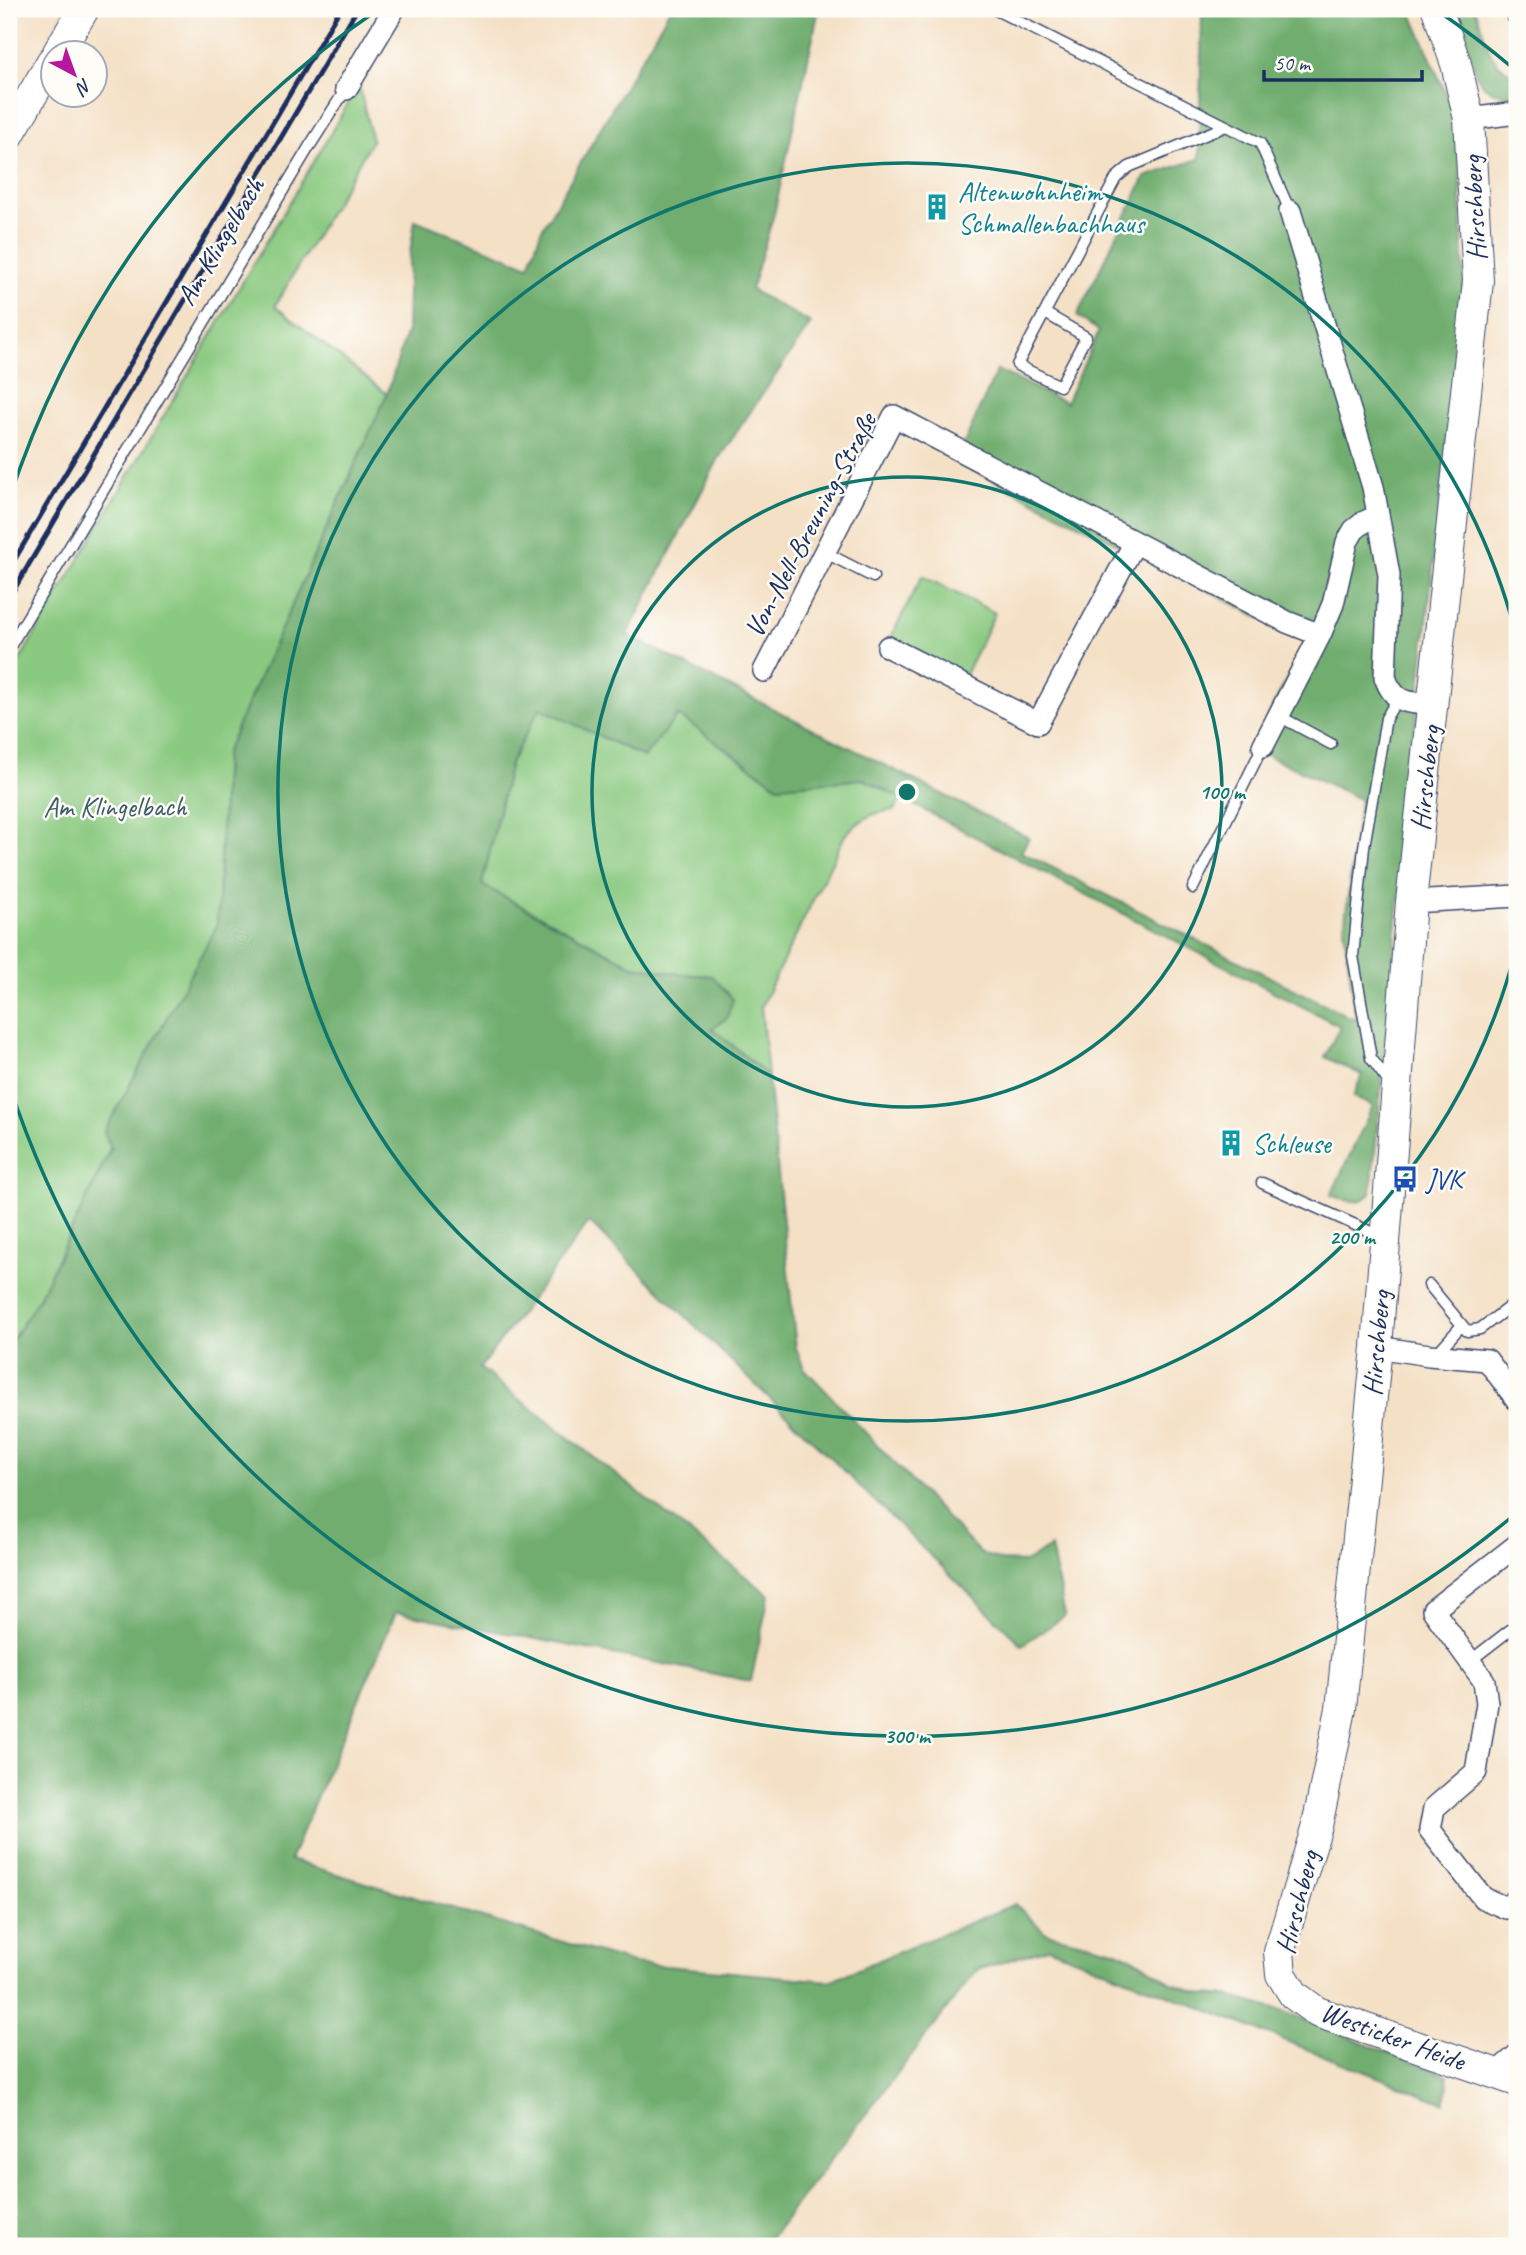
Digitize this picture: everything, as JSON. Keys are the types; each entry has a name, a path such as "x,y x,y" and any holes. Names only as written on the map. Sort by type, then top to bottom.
{"street":[{"path":"66,38 84,9"},
{"name":"Am Klingelbach","path":"346,89 394,9"},
{"name":"Hirschberg","path":"1281,1974 1279,1952 1317,1826 1341,1709 1377,1348 1411,902 1479,281 1469,119 1456,64 1437,9"},
{"path":"9,135 38,85"},
{"path":"1469,119 1517,113"},
{"name":"Hirschberg","path":"1290,211 1373,487 1389,575 1385,677 1389,689 1398,698 1408,703 1434,704"},
{"name":"Von-Nell-Breuning-Straße","path":"764,670 894,416 1134,544 1287,622 1320,635"},
{"path":"1263,746 1333,604 1347,542 1354,530 1378,516"},
{"path":"888,647 1038,723 1134,544"},
{"path":"1411,902 1517,896"},
{"path":"1377,1348 1487,1360 1517,1400"},
{"path":"1517,1545 1433,1610 1484,1681 1487,1703 1476,1772 1434,1808 1430,1830 1483,1898 1506,1908 1517,1899"},
{"name":"Westicker Heide","path":"1281,1974 1294,1995 1317,2012 1510,2069"}],"lane":[{"path":"994,9 1260,143 1290,211"},
{"path":"1506,9 1517,23"},
{"name":"Am Klingelbach","path":"9,648 346,89"},
{"path":"1045,313 1086,337 1059,386 1017,365 1116,178 1129,167 1226,126"},
{"path":"824,552 873,577"},
{"path":"1398,698 1386,718 1364,847 1353,956 1371,1058 1398,1093"},
{"path":"1279,716 1331,744"},
{"path":"1193,888 1263,746"},
{"path":"1262,1183 1385,1238"},
{"path":"1429,1285 1467,1331 1480,1329 1517,1301"},
{"path":"1435,1356 1462,1325"},
{"path":"1470,1661 1510,1630"}],"green space":[{"path":"670,9 819,9 774,214 751,290 811,323 719,458 627,635 1029,838 1021,852 1356,1020 1344,929 1360,799 1252,748 1306,641 956,461 997,370 1066,403 1099,331 1077,316 1145,177 1199,159 1202,9 1410,9 1458,123 1464,281 1416,723 1371,1194 1357,1201 1331,1195 1373,1106 1353,1097 1362,1075 1325,1057 1340,1026 864,779 778,786 678,715 644,757 540,708 510,763 482,885 633,966 712,976 733,999 727,1018 712,1028 768,1076 796,1348 804,1368 980,1553 1001,1561 1025,1562 1051,1547 1065,1616 1022,1645 589,1222 480,1368 769,1595 751,1681 396,1612 290,1860 633,1963 829,1981 1015,1904 1046,1933 1115,1950 1172,1983 1203,1994 1229,1996 1282,2011 1447,2075 1448,2089 1444,2103 1048,1948 977,1970 764,2246 9,2246 9,1345 39,1298 111,1148 104,1132 217,926 225,754 387,394 407,331 409,260 415,220 529,266 541,231"},
{"path":"1457,9 1475,9 1489,48 1498,64 1517,76 1517,96 1494,92 1477,77"},
{"path":"359,85 372,140 275,306 387,394 225,754 217,926 105,1132 111,1147 39,1298 9,1345 9,678"},
{"path":"922,576 995,613 964,677 890,639"},
{"path":"540,707 644,757 678,715 778,786 864,779 901,798 895,810 867,817 845,835 766,996 761,1007 768,1076 712,1028 712,976 633,966 482,885 510,763"}],"railway":[{"path":"9,569 340,9"},
{"path":"9,598 357,9"}],"place":[{"name":"Altenwohnheim Schmallenbachhaus","path":"937,207"},
{"name":"Schleuse","path":"1231,1143"},
{"name":"JVK","path":"1405,1179"}]}
